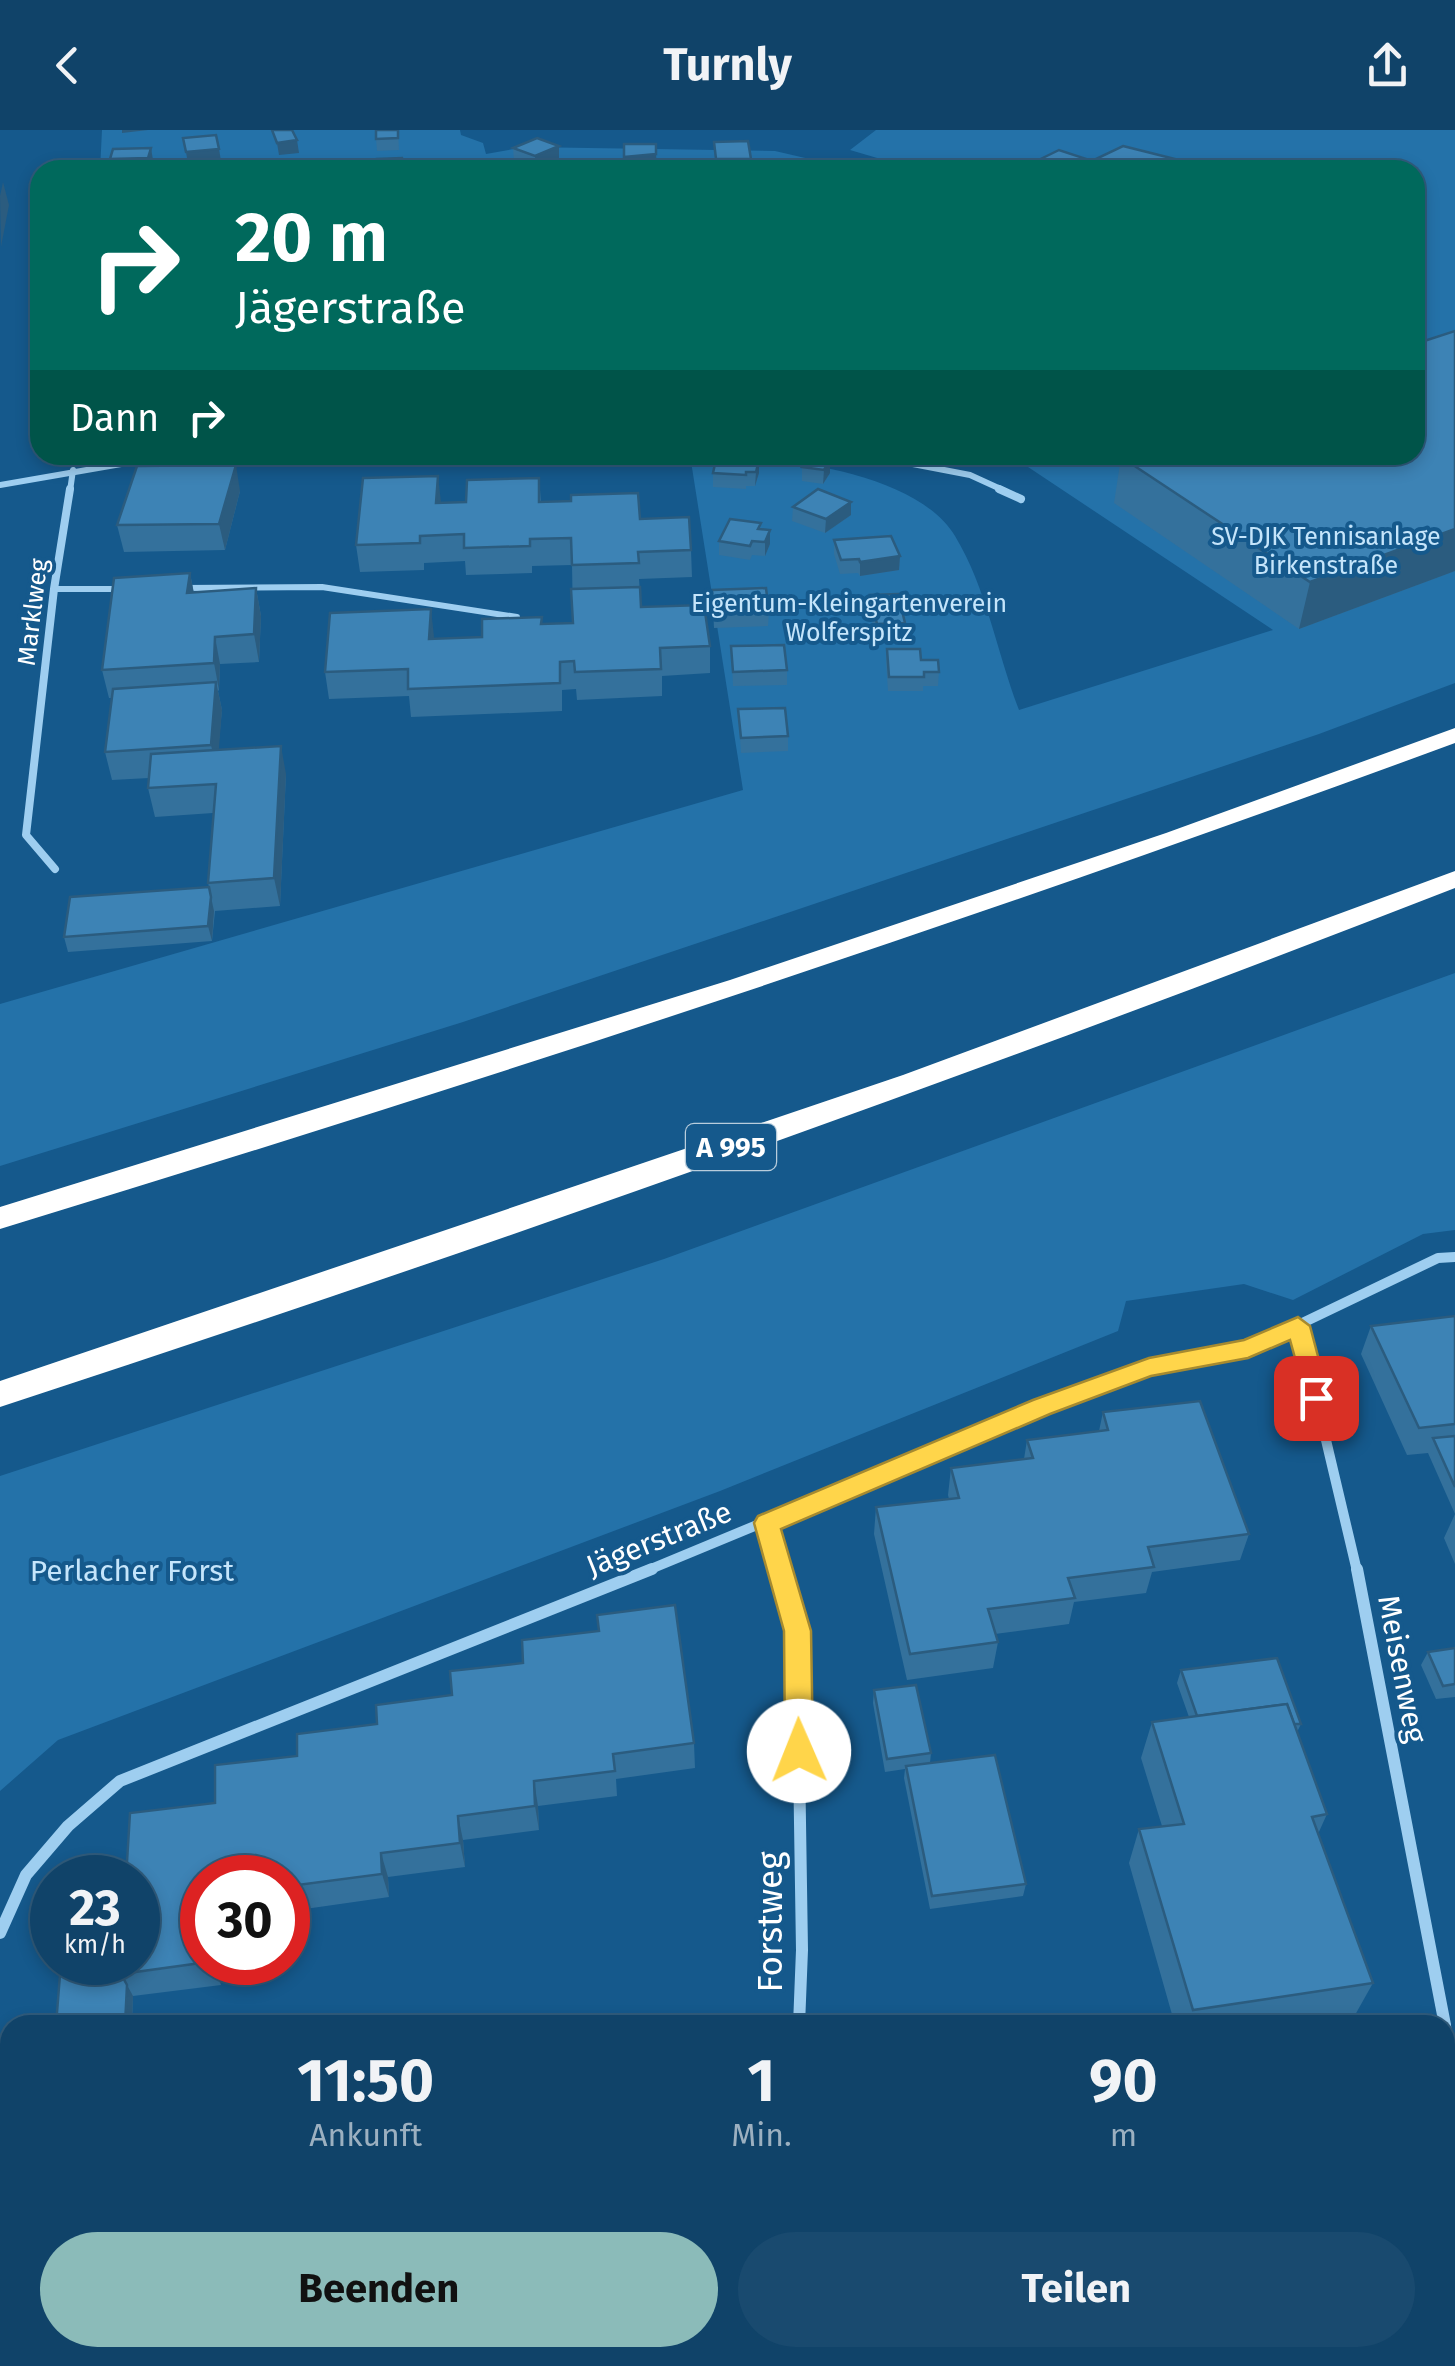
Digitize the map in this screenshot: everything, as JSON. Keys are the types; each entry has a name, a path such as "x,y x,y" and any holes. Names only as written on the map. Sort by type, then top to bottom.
{"highway":[{"path":"0,1218 739,986 1175,838 1455,735"},
{"name":"A 995","path":"0,1394 817,1118 1268,953 1455,879"}],"street":[{"path":"0,485 106,465"},
{"path":"918,465 970,475 1021,499"},
{"name":"Marklweg","path":"55,869 26,835 54,589 73,470"},
{"name":"Jägerstraße","path":"0,1933 26,1875 68,1826 120,1781 767,1523 1042,1407 1149,1367 1248,1349 1438,1258 1455,1256"},
{"name":"Meisenweg","path":"1298,1326 1352,1543 1443,2015"},
{"name":"Forstweg","path":"767,1523 797,1631 802,1950 799,2015"}],"lane":[{"path":"169,588 322,587 517,617"},
{"path":"54,589 131,588"}],"green space":[{"path":"102,130 460,130 461,135 483,143 486,154 525,147 775,151 814,160 100,160"},
{"path":"876,130 1455,130 1455,683 1319,734 463,1022 0,1166 0,1004 743,790 692,465 809,465 872,480 906,494 935,513 966,556 984,599 1019,710 1273,630 1025,465 1425,465 1425,160 884,160 850,150"},
{"name":"Perlacher Forst","path":"1455,973 1455,1230 1423,1234 1293,1300 1244,1284 1126,1301 1118,1331 720,1491 58,1740 0,1791 0,1476 664,1259"}],"building":[{"path":"272,130 292,130 297,140 277,143"},
{"path":"376,130 398,130 398,138 376,139"},
{"path":"216,135 219,149 186,152 183,138"},
{"path":"537,138 559,146 535,156 513,148"},
{"path":"748,141 751,159 716,159 714,142"},
{"path":"624,144 656,144 656,154 624,157"},
{"path":"1123,146 1179,160 1094,160"},
{"path":"151,148 148,158 110,159 113,149"},
{"path":"1059,150 1089,160 1038,160"},
{"path":"1455,331 1455,529 1310,582 1133,465 1425,465 1425,341"},
{"path":"236,465 219,524 117,525 137,466"},
{"path":"715,465 758,465 756,472 746,475 713,473"},
{"path":"803,465 827,465 824,470"},
{"path":"438,476 436,503 466,502 467,480 539,478 539,502 571,501 571,495 638,493 640,519 689,517 691,550 638,552 639,563 572,565 571,538 530,539 530,546 464,548 464,534 420,536 420,543 356,545 363,478"},
{"path":"818,489 851,502 826,519 793,507"},
{"path":"730,519 761,523 758,529 770,530 765,542 752,541 750,546 719,541"},
{"path":"891,536 900,556 860,562 841,560 834,540"},
{"path":"190,573 187,593 256,588 254,634 215,637 214,663 102,670 114,578"},
{"path":"640,587 641,607 704,605 710,646 660,648 661,669 575,672 574,661 560,662 560,683 408,689 408,669 325,672 330,613 431,609 429,639 482,637 482,619 542,617 541,624 573,623 571,589"},
{"path":"766,588 769,612 713,614 712,590"},
{"path":"898,594 905,623 877,624 870,595"},
{"path":"784,645 787,670 733,672 731,646"},
{"path":"887,649 920,649 921,660 938,660 939,672 924,672 924,677 889,677"},
{"path":"216,682 211,745 105,752 113,689"},
{"path":"785,708 788,736 741,738 738,709"},
{"path":"281,746 274,878 208,883 216,784 148,788 151,754"},
{"path":"209,887 208,926 64,937 70,897"},
{"path":"1455,1316 1455,1424 1419,1428 1371,1326"},
{"path":"1200,1401 1249,1534 1148,1547 1154,1567 1068,1578 1075,1598 988,1609 998,1642 910,1654 876,1507 959,1498 951,1468 1033,1458 1027,1440 1108,1430 1103,1412"},
{"path":"1455,1436 1455,1487 1433,1438"},
{"path":"675,1605 694,1743 613,1754 615,1771 534,1781 535,1806 458,1816 460,1843 381,1853 382,1874 310,1883 310,1855 180,1855 180,1966 160,1969 160,1855 127,1855 130,1813 215,1803 215,1765 297,1756 297,1734 377,1724 376,1705 452,1695 450,1671 523,1663 522,1640 599,1631 597,1615"},
{"path":"1455,1648 1455,1684 1443,1686 1428,1652"},
{"path":"1277,1658 1301,1724 1294,1724 1287,1704 1197,1716 1181,1670"},
{"path":"916,1685 931,1753 887,1759 874,1690"},
{"path":"1287,1704 1327,1814 1312,1817 1373,1983 1193,2010 1139,1829 1184,1824 1152,1722"},
{"path":"995,1755 1026,1884 932,1896 906,1766"},
{"path":"59,1985 127,1985 126,2015 57,2015"}],"route":[{"path":"799,1751 797,1631 767,1523 1042,1407 1149,1367 1248,1349 1298,1326 1316,1398"}],"park label":[{"name":"SV-DJK Tennisanlage Birkenstraße","path":"1326,550"},
{"name":"Eigentum-Kleingartenverein Wolferspitz","path":"849,618"}]}
